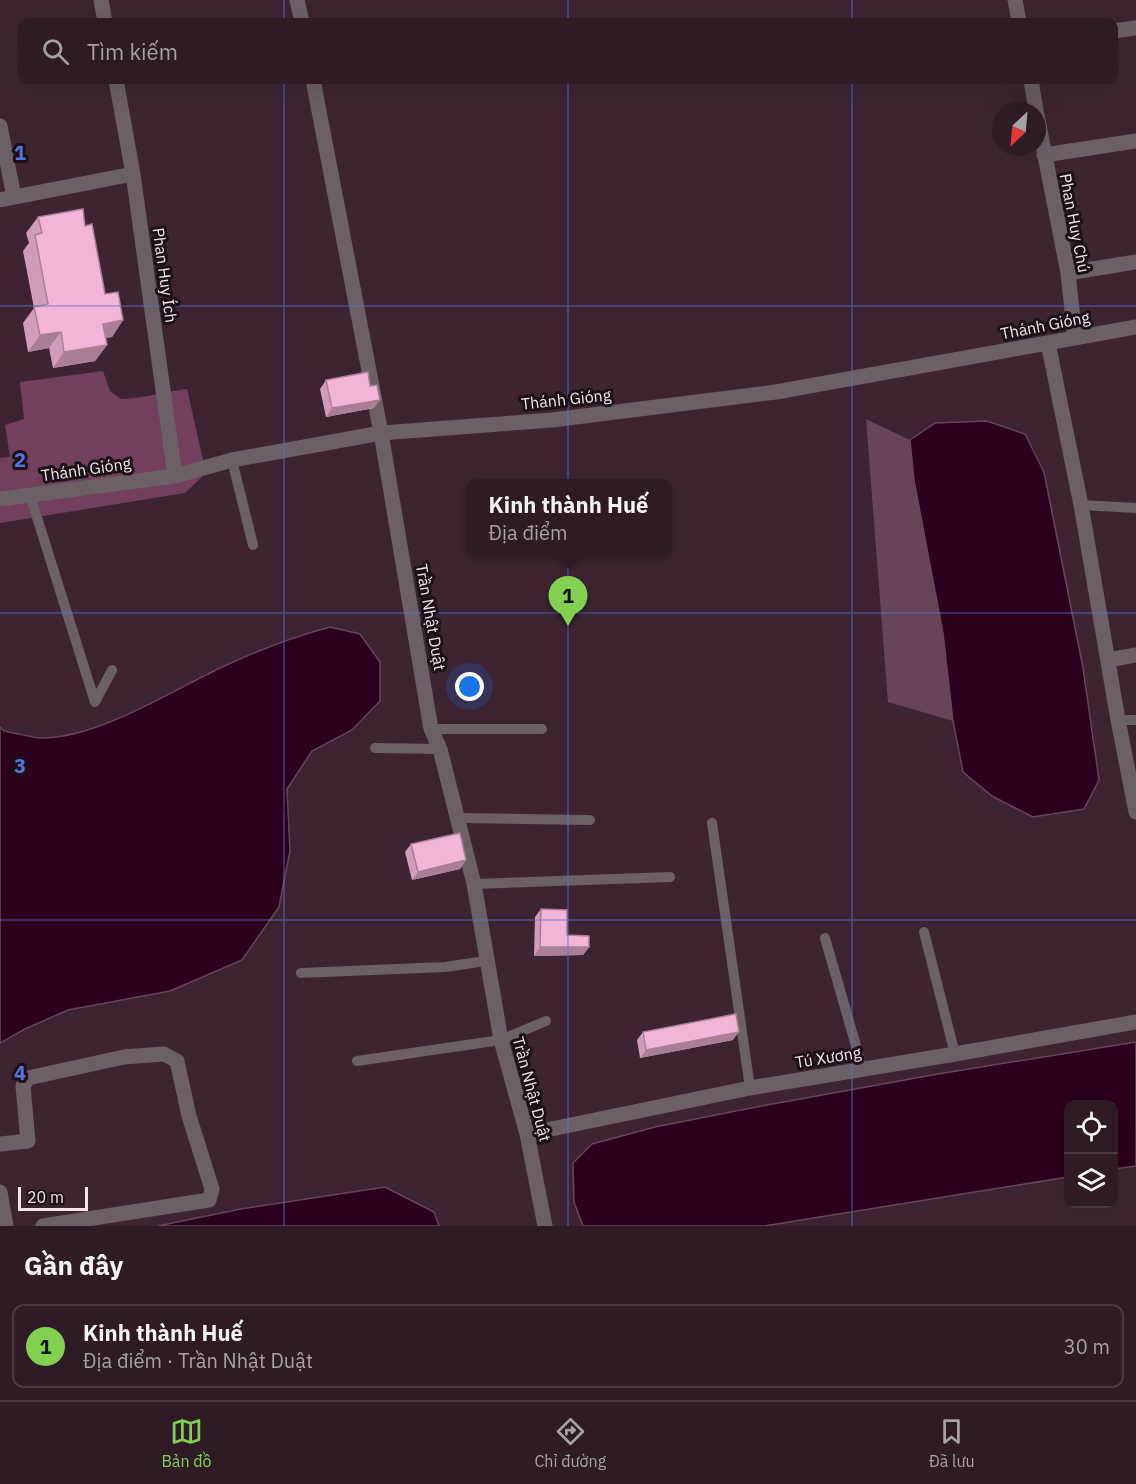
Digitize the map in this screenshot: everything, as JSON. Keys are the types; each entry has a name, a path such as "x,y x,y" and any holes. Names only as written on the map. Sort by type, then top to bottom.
{"street":[{"path":"101,0 104,18"},
{"path":"297,0 301,18"},
{"path":"1014,0 1018,18"},
{"path":"1118,30 1136,27"},
{"name":"Phan Huy Ích","path":"117,84 133,174 175,476"},
{"name":"Trần Nhật Duật","path":"314,84 381,433 431,729 440,750 474,884 501,1040 527,1134 545,1226"},
{"name":"Phan Huy Chú","path":"1032,84 1035,102"},
{"path":"0,126 7,198 133,174"},
{"path":"1046,155 1136,141"},
{"name":"Phan Huy Chú","path":"1044,156 1068,273 1074,338"},
{"path":"1068,273 1136,262"},
{"name":"Thánh Gióng","path":"0,499 175,476 232,460 381,433 552,420 776,392 1136,327"},
{"path":"1048,343 1081,505 1136,812"},
{"path":"1108,660 1136,655"},
{"name":"Tú Xương","path":"527,1134 750,1088 1136,1022"},
{"path":"0,1144 28,1141 23,1086 28,1078 124,1057 164,1054 177,1060 189,1116 212,1190 209,1200 43,1226"},
{"path":"0,1192 6,1226"}],"lane":[{"path":"232,460 253,545"},
{"path":"30,495 95,702 112,670"},
{"path":"1081,505 1136,508"},
{"path":"1118,720 1136,720"},
{"path":"431,729 542,729"},
{"path":"375,748 440,750"},
{"path":"458,818 591,820"},
{"path":"712,823 750,1088"},
{"path":"474,884 670,877"},
{"path":"924,932 956,1054"},
{"path":"825,938 863,1070"},
{"path":"301,974 445,966 486,961"},
{"path":"357,1061 501,1040 546,1021"}],"shaded area":[{"path":"103,371 110,391 121,399 187,389 206,473 185,493 0,523 0,458 10,457 5,425 24,419 20,382"},
{"path":"866,419 910,440 914,480 943,633 953,721 888,702"},
{"path":"987,421 1025,434 1044,472 1083,668 1099,780 1084,809 1033,817 992,796 963,772 953,721 943,633 914,480 910,440 935,423"},
{"path":"330,627 360,634 380,662 380,701 352,730 312,751 287,789 290,851 279,907 242,960 170,991 68,1010 0,1043 0,727 4,731 40,738 84,731 131,713 245,657 287,640"},
{"path":"1136,1042 1136,1166 1118,1168 1118,1100 1064,1100 1064,1178 764,1226 583,1226 574,1202 573,1163 592,1144 655,1127 938,1074"},
{"path":"385,1187 434,1212 439,1226 158,1226 241,1209"}],"building":[{"path":"83,209 85,226 92,224 105,294 118,292 123,320 103,324 107,345 64,352 61,332 40,335 34,307 48,304 35,235 42,233 38,217"},
{"path":"368,372 370,386 377,385 380,400 332,408 326,380"},
{"path":"460,833 466,860 418,872 411,844"},
{"path":"541,909 567,910 567,935 589,936 589,947 540,947"},
{"path":"736,1014 739,1032 646,1050 643,1032"}],"place":[{"name":"Kinh thành Huế","path":"568,626"}]}
